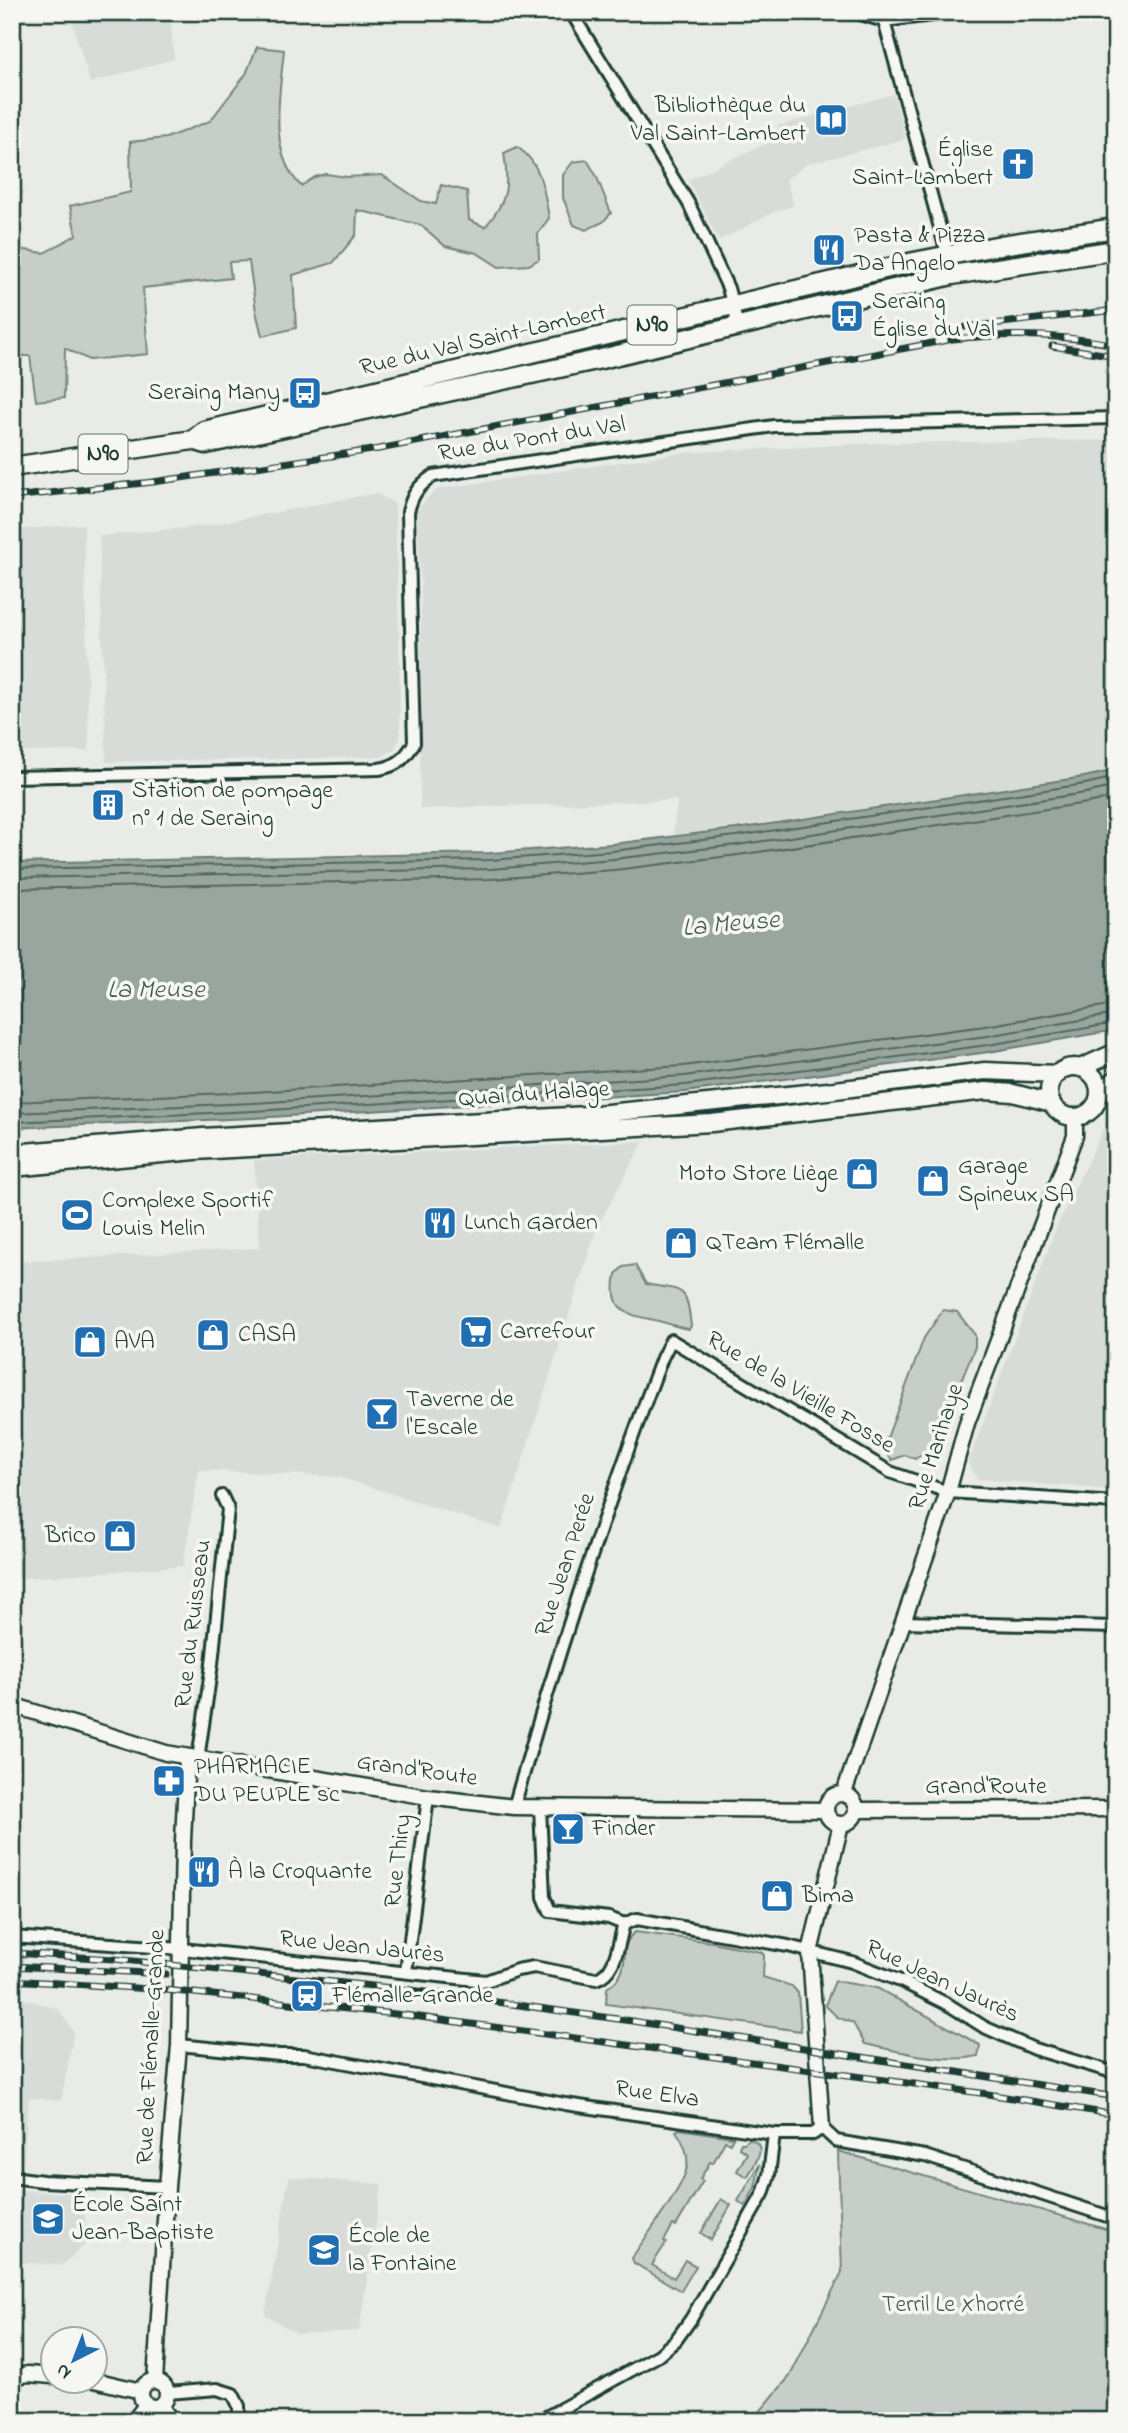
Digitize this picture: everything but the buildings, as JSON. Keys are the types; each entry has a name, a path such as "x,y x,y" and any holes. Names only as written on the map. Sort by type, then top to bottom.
{"main road":[{"name":"Rue du Val Saint-Lambert","path":"193,440 204,432 947,254 1116,228"},
{"name":"Rue du Val Saint-Lambert","path":"12,467 193,440 206,444 601,359 952,275 1116,250"},
{"path":"1080,1068 1116,1052"},
{"path":"1072,1067 1080,1068 1092,1074 1099,1093 1089,1112 1075,1117 1062,1113 1052,1103 1051,1084 1058,1074 1072,1067"},
{"name":"Quai du Halage","path":"12,1153 202,1137 587,1115 828,1091 985,1071 1058,1074"},
{"path":"1099,1093 1116,1079"},
{"name":"Quai du Halage","path":"12,1168 195,1151 712,1123 986,1091 1013,1093 1052,1103"}],"street":[{"path":"571,12 689,204 728,288 738,326"},
{"path":"854,12 884,21 957,12"},
{"path":"884,21 952,275"},
{"name":"Rue du Pont du Val","path":"12,777 379,769 395,766 406,756 414,743 408,512 420,485 433,476 774,426 1116,418"},
{"name":"Rue Marihaye","path":"844,1793 948,1492 967,1423 1075,1136 1075,1117"},
{"name":"Rue de la Vieille Fosse","path":"671,1340 890,1472 948,1492 1116,1503"},
{"name":"Rue Jean Perée","path":"514,1807 566,1630 608,1505 671,1340"},
{"name":"Rue du Ruisseau","path":"192,1758 212,1664 228,1509 222,1496"},
{"path":"902,1622 1116,1627"},
{"name":"Grand'Route","path":"12,1705 166,1753 428,1797 514,1807 826,1810"},
{"name":"Rue de Flémalle-Grande","path":"155,2381 179,2045 183,1841 192,1758"},
{"path":"844,1793 856,1802 857,1810 849,1823 841,1824 828,1817 826,1810 828,1801 835,1795 844,1793"},
{"name":"Rue Thiry","path":"406,1972 428,1797"},
{"name":"Rue Jean Jaurès","path":"540,1807 544,1897 550,1910 609,1918 624,1924 637,1919 788,1946 852,1962 903,1982 949,2004 984,2027 1034,2049 1116,2073"},
{"name":"Grand'Route","path":"857,1810 1116,1810"},
{"path":"841,1824 810,1952 822,2128 836,2141 925,2156 1116,2219"},
{"name":"Rue Jean Jaurès","path":"12,1937 182,1949 486,1981 534,1967 596,1979 606,1975 611,1969 624,1924"},
{"name":"Rue Elva","path":"179,2045 328,2059 530,2098 774,2134 813,2134 822,2128"},
{"path":"539,2421 659,2355 676,2340 764,2194 774,2134"},
{"path":"12,2177 167,2187"},
{"path":"12,2377 38,2375"},
{"path":"134,2421 149,2401 146,2383 155,2381 164,2385 168,2393 166,2401 149,2401"},
{"path":"108,2385 149,2401 172,2421"},
{"path":"168,2393 217,2389 233,2394 239,2406 239,2421"}],"shaded area":[{"path":"69,12 170,12 174,59 90,83"},
{"path":"894,94 906,139 807,164 786,180 794,206 776,211 719,241 688,180 751,150 786,137 777,126"},
{"path":"1116,440 1116,770 1084,777 673,836 677,800 420,809 421,595 417,511 438,489 680,453 876,443"},
{"path":"376,493 395,504 400,738 395,749 381,757 106,762 99,536 204,526"},
{"path":"84,524 89,751 12,752 12,530"},
{"path":"1116,1102 1116,1490 977,1479 968,1463 1056,1228"},
{"path":"644,1141 597,1227 501,1529 339,1477 199,1470 183,1566 12,1579 12,1262 260,1248 254,1160"},
{"path":"12,1995 58,2009 74,2032 61,2101 29,2098 23,2169 12,2167"},
{"name":"École de la Fontaine","path":"289,2177 382,2184 359,2331 298,2334 265,2315"},
{"name":"École Saint Jean-Baptiste","path":"12,2190 85,2194 85,2245 62,2265 12,2262"}],"green space":[{"path":"257,47 284,50 278,122 280,140 283,157 301,186 326,174 347,177 382,175 421,201 436,204 441,185 467,191 469,220 485,227 493,218 505,193 504,153 517,147 537,169 549,218 538,234 539,259 529,265 499,267 477,253 445,246 421,225 357,210 356,235 333,263 293,275 296,328 262,336 249,261 229,262 231,278 143,288 148,354 89,360 65,348 64,398 36,401 30,356 12,356 12,248 44,253 76,235 70,206 131,192 130,142 166,138 210,121 246,74"},
{"path":"587,160 611,213 603,222 586,230 574,225 563,198 563,175 573,162"},
{"path":"635,1265 646,1284 676,1289 685,1296 691,1326 689,1329 632,1314 619,1306 614,1288 616,1274 623,1267"},
{"path":"943,1310 957,1312 975,1335 975,1347 934,1447 915,1459 905,1455 892,1460 883,1449 924,1338"},
{"path":"635,1932 712,1942 761,1952 764,1955 763,1977 792,1986 798,1993 801,2031 606,2004 607,1988 621,1974 626,1945"},
{"path":"835,1981 877,1988 980,2045 978,2056 936,2058 865,2044 853,2023 837,2017 825,2005"},
{"path":"679,2129 733,2137 730,2143 725,2141 713,2163 710,2162 700,2179 703,2181 676,2226 673,2225 664,2241 666,2243 652,2265 674,2278 685,2260 696,2266 681,2291 634,2263 632,2258 684,2177 687,2157 676,2131"},
{"path":"748,2139 755,2141 760,2150 747,2177 737,2171 747,2153 739,2148 741,2143"},
{"name":"Terril Le Xhorré","path":"838,2151 1116,2232 1116,2421 752,2421 790,2376 842,2272"},
{"path":"760,2164 755,2188 745,2206 738,2201"},
{"path":"721,2199 731,2205 711,2240 701,2233"}],"water":[{"name":"La Meuse","path":"1116,770 1116,1030 989,1052 685,1092 254,1118 12,1128 12,863 490,853 612,844 735,829"}],"railway":[{"path":"966,327 1116,310"},
{"path":"12,497 153,482 379,449 953,339 1035,336 1116,345"},
{"path":"1052,346 1116,356"},
{"path":"12,1953 114,1959 411,1990 632,2021 1116,2097"},
{"path":"12,1966 166,1974"},
{"path":"12,1980 165,1990 405,2015 988,2094 1116,2115"}],"place":[{"name":"Bibliothèque du Val Saint-Lambert","path":"831,120"},
{"name":"Église Saint-Lambert","path":"1018,164"},
{"name":"Pasta & Pizza Da Angelo","path":"829,250"},
{"name":"Seraing Église du Val","path":"847,316"},
{"name":"Seraing Many","path":"305,393"},
{"name":"Station de pompage n° 1 de Seraing","path":"108,805"},
{"name":"Moto Store Liège","path":"862,1174"},
{"name":"Garage Spineux SA","path":"933,1181"},
{"name":"Complexe Sportif Louis Melin","path":"77,1215"},
{"name":"Lunch Garden","path":"440,1223"},
{"name":"QTeam Flémalle","path":"681,1243"},
{"name":"Carrefour","path":"476,1332"},
{"name":"CASA","path":"213,1335"},
{"name":"AVA","path":"90,1342"},
{"name":"Taverne de l'Escale","path":"382,1414"},
{"name":"Brico","path":"120,1536"},
{"name":"PHARMACIE DU PEUPLE sc","path":"169,1781"},
{"name":"Finder","path":"568,1829"},
{"name":"À la Croquante","path":"204,1872"},
{"name":"Bima","path":"777,1896"},
{"name":"Flémalle-Grande","path":"307,1996"},
{"name":"École Saint Jean-Baptiste","path":"48,2219"},
{"name":"École de la Fontaine","path":"324,2250"}]}
